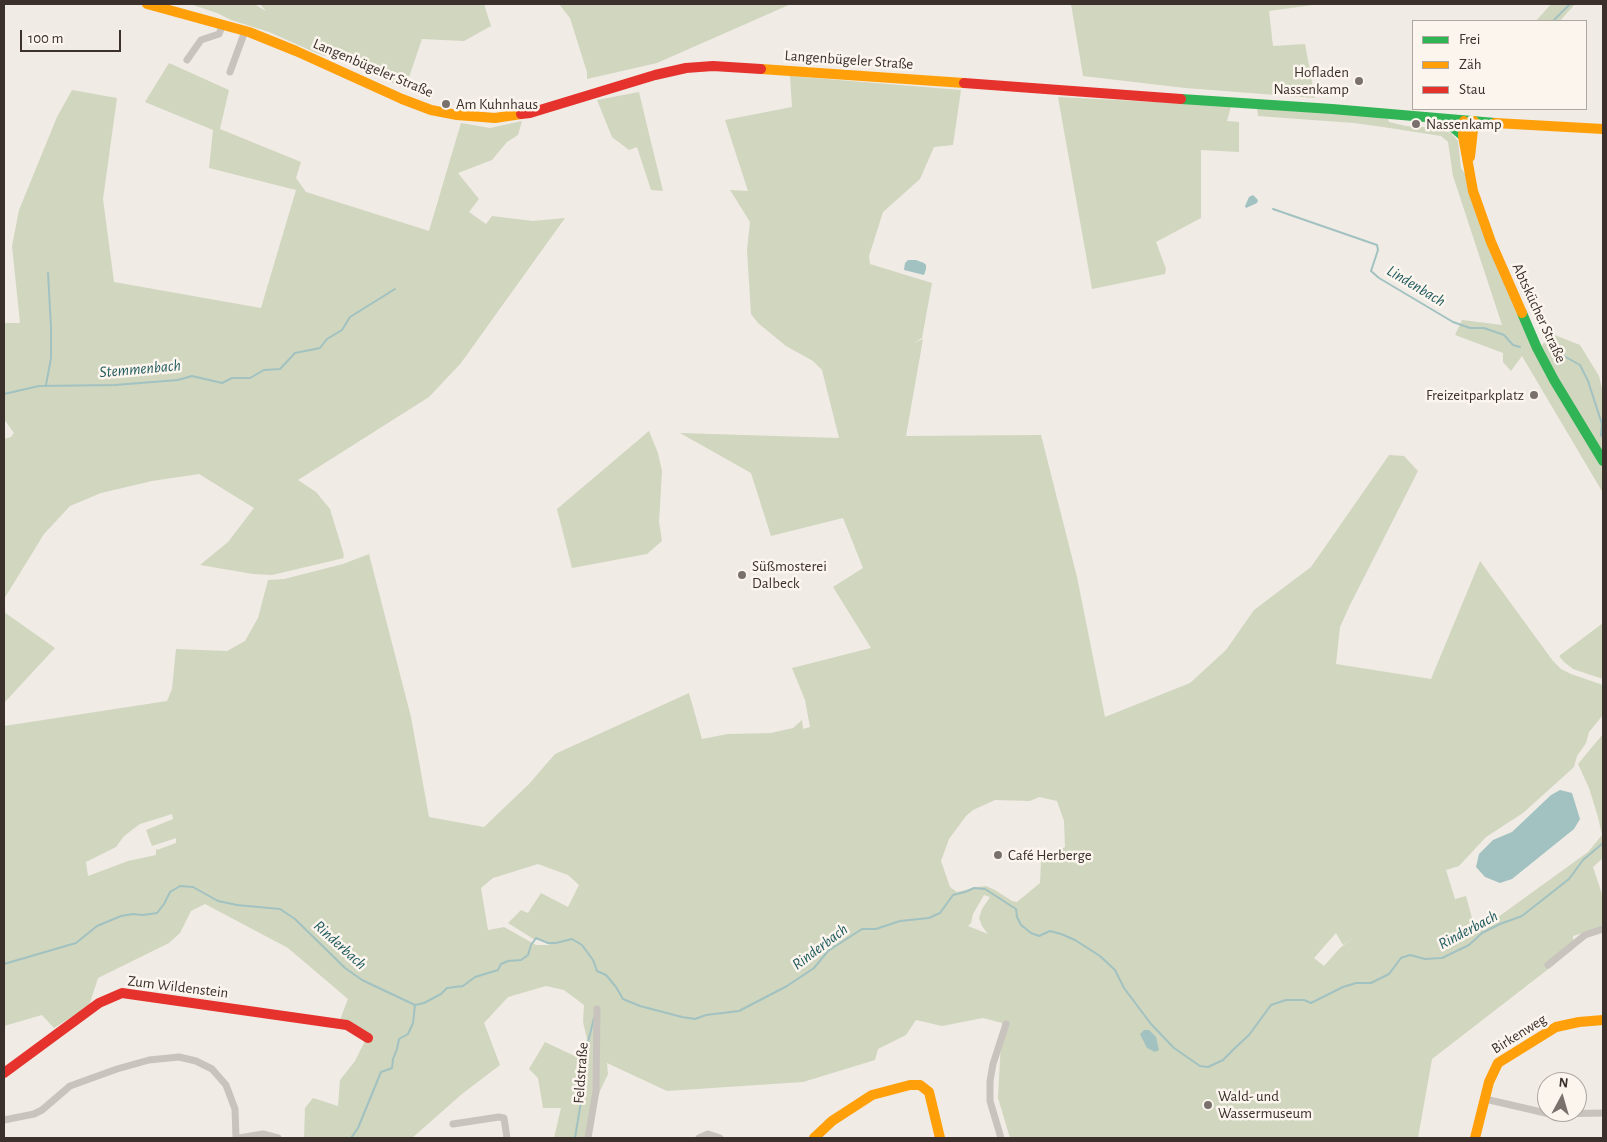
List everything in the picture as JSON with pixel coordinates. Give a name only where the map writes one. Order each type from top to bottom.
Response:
[{"type":"main road","name":"Langenbügeler Straße","points":[[148,4],[245,31],[296,51],[402,99],[431,110],[457,115],[495,118],[530,113],[655,75],[686,68],[713,66],[1603,129]]},
{"type":"main road","points":[[1443,119],[1463,136]]},
{"type":"main road","name":"Abtskücher Straße","points":[[1469,121],[1463,136],[1473,192],[1480,216],[1521,314],[1554,380],[1603,461]]},
{"type":"main road","name":"Abtskücher Straße","points":[[1468,168],[1469,121]]},
{"type":"main road","name":"Zum Wildenstein","points":[[4,1073],[99,1003],[122,993],[347,1025],[368,1038]]},
{"type":"main road","name":"Birkenweg","points":[[1476,1138],[1493,1071],[1498,1063],[1556,1027],[1579,1022],[1603,1020]]},
{"type":"main road","points":[[814,1138],[832,1121],[872,1095],[910,1084],[920,1085],[929,1092],[940,1138]]},
{"type":"street","points":[[187,60],[201,40],[219,34],[223,24]]},
{"type":"street","points":[[230,72],[245,31]]},
{"type":"street","points":[[1548,965],[1585,935],[1603,929]]},
{"type":"street","name":"Feldstraße","points":[[588,1138],[596,1091],[597,1009]]},
{"type":"street","points":[[1001,1138],[990,1101],[990,1080],[993,1064],[1006,1024]]},
{"type":"street","points":[[4,1120],[34,1114],[42,1110],[70,1086],[116,1069],[150,1060],[179,1057],[196,1061],[212,1070],[226,1085],[235,1109],[238,1138],[264,1134],[278,1138]]},
{"type":"street","points":[[1485,1099],[1550,1114],[1603,1113]]},
{"type":"street","points":[[453,1124],[499,1117],[504,1118],[507,1138]]},
{"type":"street","points":[[699,1138],[708,1134],[720,1138]]},
{"type":"green space","points":[[190,4],[254,4],[266,11],[260,4],[484,4],[491,26],[464,41],[422,39],[405,89],[334,55],[325,56],[269,32]]},
{"type":"green space","points":[[559,4],[791,4],[657,63],[587,79],[587,72],[570,18]]},
{"type":"green space","points":[[1071,4],[1321,4],[1269,11],[1273,46],[1305,44],[1315,98],[1185,88],[1083,76]]},
{"type":"green space","points":[[1551,4],[1575,4],[1561,20],[1537,20]]},
{"type":"green space","points":[[169,63],[229,90],[220,129],[301,162],[296,178],[306,192],[429,231],[461,123],[490,128],[522,121],[518,135],[507,142],[492,160],[458,173],[479,199],[469,212],[486,224],[492,216],[533,221],[565,218],[461,363],[429,397],[298,480],[316,492],[330,509],[344,558],[272,575],[253,574],[200,565],[228,542],[254,508],[199,474],[152,481],[101,493],[70,506],[44,534],[4,599],[4,439],[11,437],[14,433],[4,419],[4,323],[20,323],[12,246],[19,210],[57,117],[72,90],[117,98],[103,199],[114,282],[261,308],[296,190],[209,168],[213,130],[145,102]]},
{"type":"green space","points":[[790,76],[961,90],[953,145],[934,147],[920,179],[883,212],[869,256],[870,264],[932,283],[922,338],[914,343],[923,339],[906,436],[1041,435],[1077,577],[1105,717],[1190,683],[1226,650],[1254,610],[1311,567],[1389,455],[1404,456],[1418,471],[1340,627],[1336,664],[1431,679],[1480,561],[1553,661],[1561,669],[1571,674],[1603,685],[1603,715],[1589,732],[1586,743],[1577,756],[1574,767],[1523,813],[1486,837],[1459,866],[1446,870],[1455,899],[1466,896],[1476,933],[1588,852],[1602,835],[1589,788],[1578,764],[1603,734],[1603,858],[1593,867],[1603,897],[1603,927],[1573,936],[1573,948],[1432,1059],[1418,1138],[1010,1138],[998,1098],[1002,1023],[983,1018],[942,1026],[916,1020],[906,1035],[878,1049],[875,1060],[803,1082],[667,1091],[607,1063],[608,1074],[600,1091],[590,1124],[588,1138],[554,1138],[561,1108],[543,1108],[538,1078],[529,1069],[545,1042],[581,1059],[587,1039],[583,1022],[584,1005],[564,990],[546,986],[508,997],[484,1023],[500,1065],[462,1094],[412,1138],[304,1138],[305,1108],[313,1098],[338,1106],[340,1080],[355,1061],[368,1035],[349,1020],[340,1020],[348,999],[288,948],[205,904],[191,911],[180,933],[169,943],[98,978],[89,1006],[54,1028],[42,1015],[4,1026],[4,726],[167,701],[172,689],[176,649],[227,651],[245,641],[258,618],[268,580],[284,579],[343,564],[369,554],[411,717],[429,817],[484,827],[529,784],[555,754],[689,693],[702,739],[728,734],[771,733],[793,728],[802,720],[803,729],[810,727],[805,700],[792,668],[871,648],[833,587],[863,568],[843,518],[771,536],[751,473],[680,433],[839,438],[822,370],[813,361],[786,346],[758,323],[751,314],[747,250],[750,222],[730,190],[748,191],[725,120],[792,107]],"holes":[[[1039,797],[1057,801],[1064,821],[1065,847],[1041,861],[1040,883],[1017,902],[986,886],[957,892],[950,887],[941,861],[949,839],[966,816],[973,810],[995,800],[1030,801]],[[172,814],[173,819],[146,830],[152,846],[176,838],[176,843],[157,850],[156,848],[156,855],[128,861],[88,876],[86,862],[116,847],[124,836],[140,824]],[[538,864],[568,875],[579,885],[568,907],[541,893],[528,913],[521,910],[508,923],[535,940],[541,939],[549,945],[536,945],[504,927],[488,930],[481,888],[493,878]],[[984,895],[990,897],[982,909],[979,918],[988,934],[968,926],[971,923],[973,914]],[[1336,933],[1343,945],[1354,937],[1340,948],[1324,966],[1314,958]]]},
{"type":"green space","points":[[639,92],[663,191],[651,190],[637,147],[629,150],[612,137],[597,100]]},
{"type":"green space","points":[[1058,97],[1231,106],[1227,121],[1239,122],[1239,152],[1201,150],[1201,218],[1156,242],[1166,269],[1165,274],[1092,289]]},
{"type":"green space","points":[[1257,107],[1363,115],[1388,119],[1389,122],[1406,126],[1436,128],[1451,133],[1458,141],[1461,168],[1477,191],[1504,263],[1541,346],[1552,334],[1580,345],[1599,376],[1603,393],[1603,493],[1522,356],[1511,371],[1503,362],[1503,353],[1455,335],[1462,320],[1502,325],[1453,176],[1448,142],[1441,136],[1354,123],[1258,116]]},
{"type":"green space","points":[[649,431],[658,453],[662,471],[659,522],[662,541],[647,554],[572,568],[557,509]]},
{"type":"green space","points":[[4,612],[55,648],[4,703]]},
{"type":"green space","points":[[1603,623],[1603,679],[1573,669],[1559,656]]},
{"type":"water","points":[[1253,195],[1258,200],[1257,203],[1246,208],[1249,197]]},
{"type":"water","points":[[908,260],[924,263],[926,269],[924,275],[904,270],[905,263]]},
{"type":"water","points":[[1560,790],[1572,793],[1580,819],[1574,829],[1512,879],[1500,883],[1485,877],[1476,867],[1479,854],[1493,840],[1512,832],[1551,795]]},
{"type":"water","points":[[1144,1030],[1149,1030],[1156,1037],[1159,1050],[1155,1052],[1147,1048],[1140,1034]]},
{"type":"waterway","points":[[1554,20],[1570,4]]},
{"type":"waterway","name":"Lindenbach","points":[[1273,209],[1377,245],[1378,250],[1371,271],[1379,278],[1453,322],[1470,328],[1484,328],[1504,335],[1513,345],[1520,347]]},
{"type":"waterway","points":[[46,385],[51,358],[48,273]]},
{"type":"waterway","name":"Stemmenbach","points":[[4,394],[39,386],[115,385],[178,380],[192,376],[222,383],[232,378],[250,378],[264,370],[280,369],[295,353],[320,348],[327,339],[342,330],[350,317],[395,289]]},
{"type":"waterway","name":"Lindenbach","points":[[1552,348],[1560,350],[1562,355],[1580,365],[1588,381],[1602,424],[1601,435],[1603,438]]},
{"type":"waterway","name":"Rinderbach","points":[[4,964],[76,943],[97,926],[121,916],[157,913],[170,892],[180,886],[193,887],[218,901],[237,905],[280,909],[295,919],[345,968],[362,980],[415,1005],[424,1003],[441,994],[447,988],[463,986],[475,977],[498,970],[501,964],[508,961],[521,960],[528,955],[531,945],[536,938],[548,943],[572,939],[582,945],[593,960],[597,971],[606,975],[623,999],[640,1006],[695,1019],[706,1015],[739,1011],[787,986],[814,968],[828,951],[862,929],[876,929],[900,921],[929,918],[940,913],[953,895],[974,888],[985,889],[1016,909],[1021,925],[1031,933],[1039,936],[1050,931],[1061,934],[1075,940],[1100,956],[1115,970],[1124,988],[1151,1024],[1174,1048],[1200,1066],[1208,1067],[1223,1060],[1249,1035],[1271,1005],[1286,1000],[1304,1000],[1311,1003],[1343,987],[1356,983],[1371,983],[1389,974],[1401,958],[1410,955],[1425,959],[1442,958],[1469,945],[1482,933],[1522,916],[1569,879],[1583,860],[1603,843]]},
{"type":"waterway","points":[[351,1138],[358,1128],[381,1072],[392,1068],[399,1039],[408,1034],[413,1023],[415,1005]]},
{"type":"waterway","points":[[575,1138],[583,1089],[584,1058],[594,1018]]},
{"type":"traffic: fast","points":[[1181,99],[1332,109],[1495,123]]},
{"type":"traffic: fast","points":[[1443,119],[1463,136]]},
{"type":"traffic: fast","points":[[1522,313],[1537,348],[1554,380],[1603,461]]},
{"type":"traffic: slow","points":[[147,4],[249,32],[431,110],[457,115],[495,118],[521,114]]},
{"type":"traffic: slow","points":[[761,69],[964,83]]},
{"type":"traffic: slow","points":[[1464,121],[1463,136],[1473,191],[1491,242],[1522,313]]},
{"type":"traffic: slow","points":[[1470,157],[1474,121]]},
{"type":"traffic: slow","points":[[1495,123],[1603,129]]},
{"type":"traffic: slow","points":[[1475,1138],[1489,1082],[1498,1063],[1556,1027],[1579,1022],[1603,1020]]},
{"type":"traffic: slow","points":[[814,1138],[832,1121],[872,1095],[910,1085],[920,1085],[929,1092],[940,1138]]},
{"type":"traffic: jam","points":[[521,114],[530,113],[655,75],[686,68],[713,66],[761,69]]},
{"type":"traffic: jam","points":[[964,83],[1181,99]]},
{"type":"traffic: jam","points":[[4,1073],[99,1003],[122,993],[347,1025],[368,1038]]},
{"type":"place","name":"Hofladen Nassenkamp","points":[[1359,81]]},
{"type":"place","name":"Am Kuhnhaus","points":[[446,104]]},
{"type":"place","name":"Nassenkamp","points":[[1416,124]]},
{"type":"place","name":"Freizeitparkplatz","points":[[1534,395]]},
{"type":"place","name":"Süßmosterei Dalbeck","points":[[742,575]]},
{"type":"place","name":"Café Herberge","points":[[998,855]]},
{"type":"place","name":"Wald- und Wassermuseum","points":[[1208,1105]]}]
